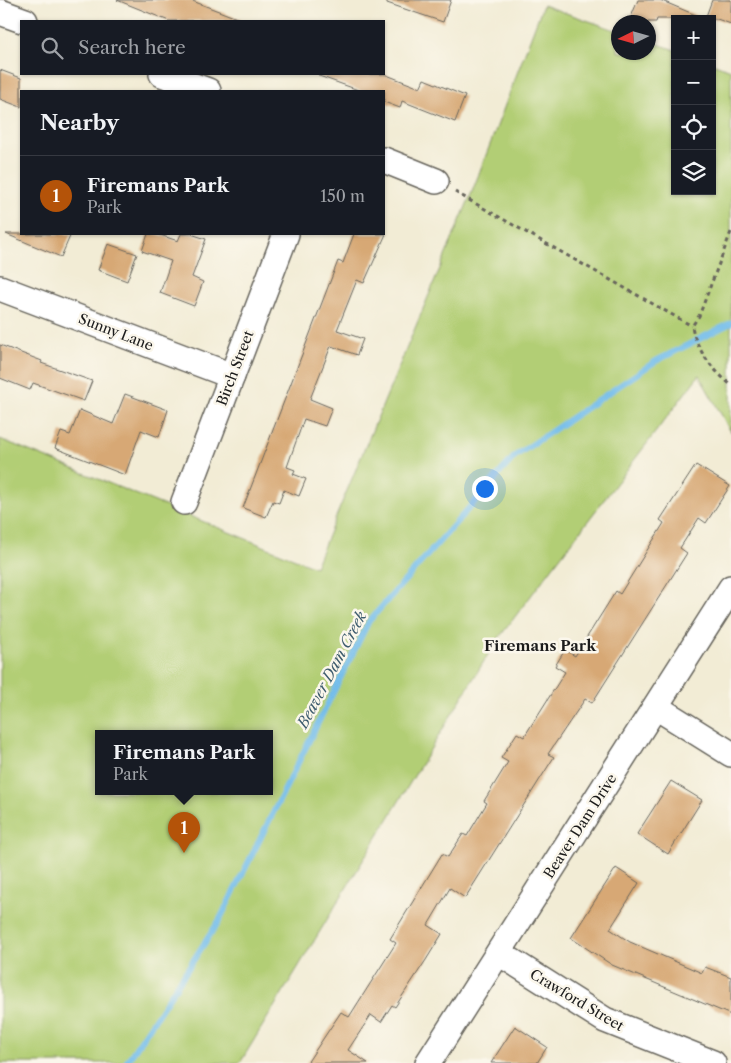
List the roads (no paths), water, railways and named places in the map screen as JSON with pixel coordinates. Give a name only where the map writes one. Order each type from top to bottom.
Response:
[{"type":"street","points":[[0,12],[21,20]]},
{"type":"street","points":[[165,75],[205,90]]},
{"type":"street","points":[[385,160],[436,181]]},
{"type":"street","name":"Birch Street","points":[[184,502],[286,235]]},
{"type":"street","name":"Sunny Lane","points":[[0,288],[232,376]]},
{"type":"street","name":"Beaver Dam Drive","points":[[428,1063],[731,588]]},
{"type":"street","points":[[656,707],[731,754]]},
{"type":"street","name":"Crawford Street","points":[[499,953],[605,1020],[713,1063]]},
{"type":"waterway","name":"Beaver Dam Creek","points":[[126,1063],[219,921],[369,621],[515,456],[656,361],[731,323]]},
{"type":"place","name":"Firemans Park","points":[[184,853]]},
{"type":"district","name":"Firemans Park","points":[[540,646]]}]
